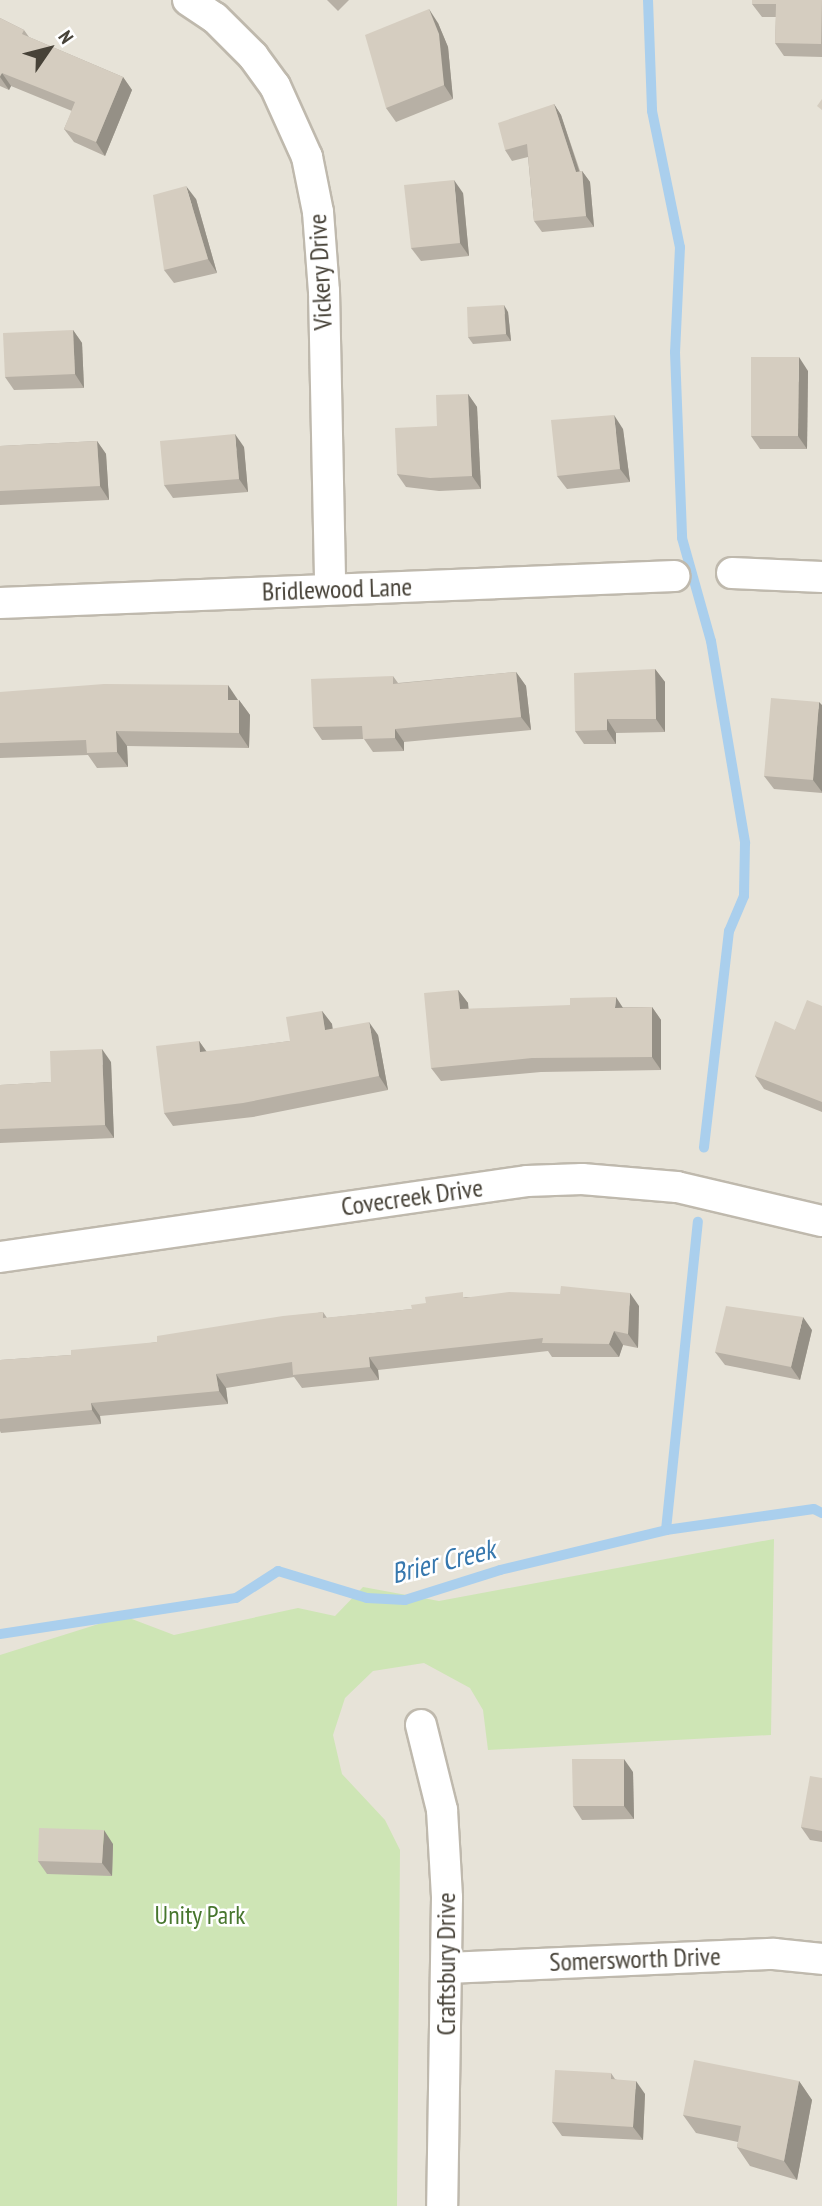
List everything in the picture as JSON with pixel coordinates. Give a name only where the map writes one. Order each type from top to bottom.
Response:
[{"type":"street","name":"Vickery Drive","points":[[188,0],[215,18],[253,56],[275,86],[307,157],[318,212],[324,291],[330,590]]},
{"type":"street","points":[[732,573],[822,577]]},
{"type":"street","name":"Bridlewood Lane","points":[[0,603],[674,576]]},
{"type":"street","name":"Covecreek Drive","points":[[0,1257],[527,1181],[582,1179],[677,1187],[822,1221]]},
{"type":"street","name":"Craftsbury Drive","points":[[421,1725],[442,1810],[447,1968],[442,2206]]},
{"type":"street","name":"Somersworth Drive","points":[[447,1968],[774,1954],[822,1959]]},
{"type":"shaded area","points":[[0,0],[822,0],[822,2206],[0,2206]]},
{"type":"green space","name":"Unity Park","points":[[774,1539],[771,1735],[488,1750],[483,1710],[470,1688],[424,1663],[373,1671],[345,1698],[333,1735],[342,1774],[385,1820],[400,1850],[397,2206],[0,2206],[0,1655],[124,1616],[174,1635],[298,1608],[335,1616],[363,1587],[439,1601]]},
{"type":"building","points":[[752,0],[822,0],[821,44],[775,43],[776,4],[752,4]]},
{"type":"building","points":[[429,9],[439,34],[444,85],[386,108],[365,35]]},
{"type":"building","points":[[0,18],[24,30],[22,34],[123,77],[96,142],[64,129],[75,102],[2,73],[0,76]]},
{"type":"building","points":[[554,104],[576,172],[582,171],[586,216],[534,221],[527,144],[505,150],[498,123]]},
{"type":"building","points":[[454,180],[460,243],[411,248],[404,185]]},
{"type":"building","points":[[186,186],[208,259],[164,270],[153,195]]},
{"type":"building","points":[[504,305],[506,334],[468,337],[467,307]]},
{"type":"building","points":[[73,330],[75,374],[5,377],[3,333]]},
{"type":"building","points":[[751,357],[799,357],[798,436],[751,436]]},
{"type":"building","points":[[468,394],[472,476],[430,478],[397,474],[395,428],[437,426],[436,395]]},
{"type":"building","points":[[614,415],[620,469],[557,476],[551,420]]},
{"type":"building","points":[[235,434],[239,479],[164,485],[160,441]]},
{"type":"building","points":[[97,441],[100,486],[0,491],[0,446]]},
{"type":"building","points":[[655,669],[656,719],[607,719],[607,730],[575,731],[574,673]]},
{"type":"building","points":[[516,672],[521,717],[395,729],[395,738],[363,739],[362,726],[313,727],[311,679],[393,676],[393,684]]},
{"type":"building","points":[[104,684],[228,685],[228,700],[239,700],[239,733],[116,731],[117,752],[87,753],[86,740],[0,743],[0,692]]},
{"type":"building","points":[[771,698],[819,702],[813,780],[764,776]]},
{"type":"building","points":[[458,990],[460,1009],[570,1005],[570,998],[616,997],[615,1008],[652,1007],[652,1057],[532,1058],[431,1068],[424,993]]},
{"type":"building","points":[[807,1000],[822,1006],[822,1102],[755,1076],[775,1021],[795,1030]]},
{"type":"building","points":[[322,1011],[325,1030],[369,1022],[379,1076],[243,1103],[164,1113],[156,1046],[199,1041],[200,1052],[290,1041],[286,1017]]},
{"type":"building","points":[[102,1049],[105,1125],[0,1129],[0,1085],[51,1082],[50,1051]]},
{"type":"building","points":[[561,1286],[630,1293],[628,1334],[614,1331],[609,1344],[542,1343],[543,1338],[369,1357],[370,1367],[293,1375],[292,1362],[216,1374],[219,1391],[91,1403],[92,1410],[0,1419],[0,1360],[71,1355],[71,1350],[157,1342],[157,1336],[283,1316],[323,1312],[323,1318],[412,1309],[411,1305],[426,1303],[425,1297],[463,1292],[463,1298],[509,1292],[560,1294]]},
{"type":"building","points":[[726,1306],[803,1317],[791,1367],[715,1352]]},
{"type":"building","points":[[572,1759],[624,1759],[624,1806],[573,1806]]},
{"type":"building","points":[[810,1776],[822,1778],[822,1831],[801,1827]]},
{"type":"building","points":[[39,1828],[104,1830],[102,1863],[38,1861]]},
{"type":"building","points":[[694,2060],[799,2081],[784,2161],[737,2147],[741,2126],[683,2115]]},
{"type":"building","points":[[555,2070],[611,2073],[611,2079],[636,2081],[633,2127],[552,2122]]},
{"type":"waterway","points":[[648,0],[652,111],[680,247],[675,352],[682,538],[711,641],[745,843],[744,896],[729,931],[704,1148]]},
{"type":"waterway","points":[[666,1530],[698,1222]]},
{"type":"waterway","name":"Brier Creek","points":[[0,1634],[236,1598],[278,1571],[367,1598],[405,1600],[500,1570],[666,1530],[814,1509],[822,1513]]}]
